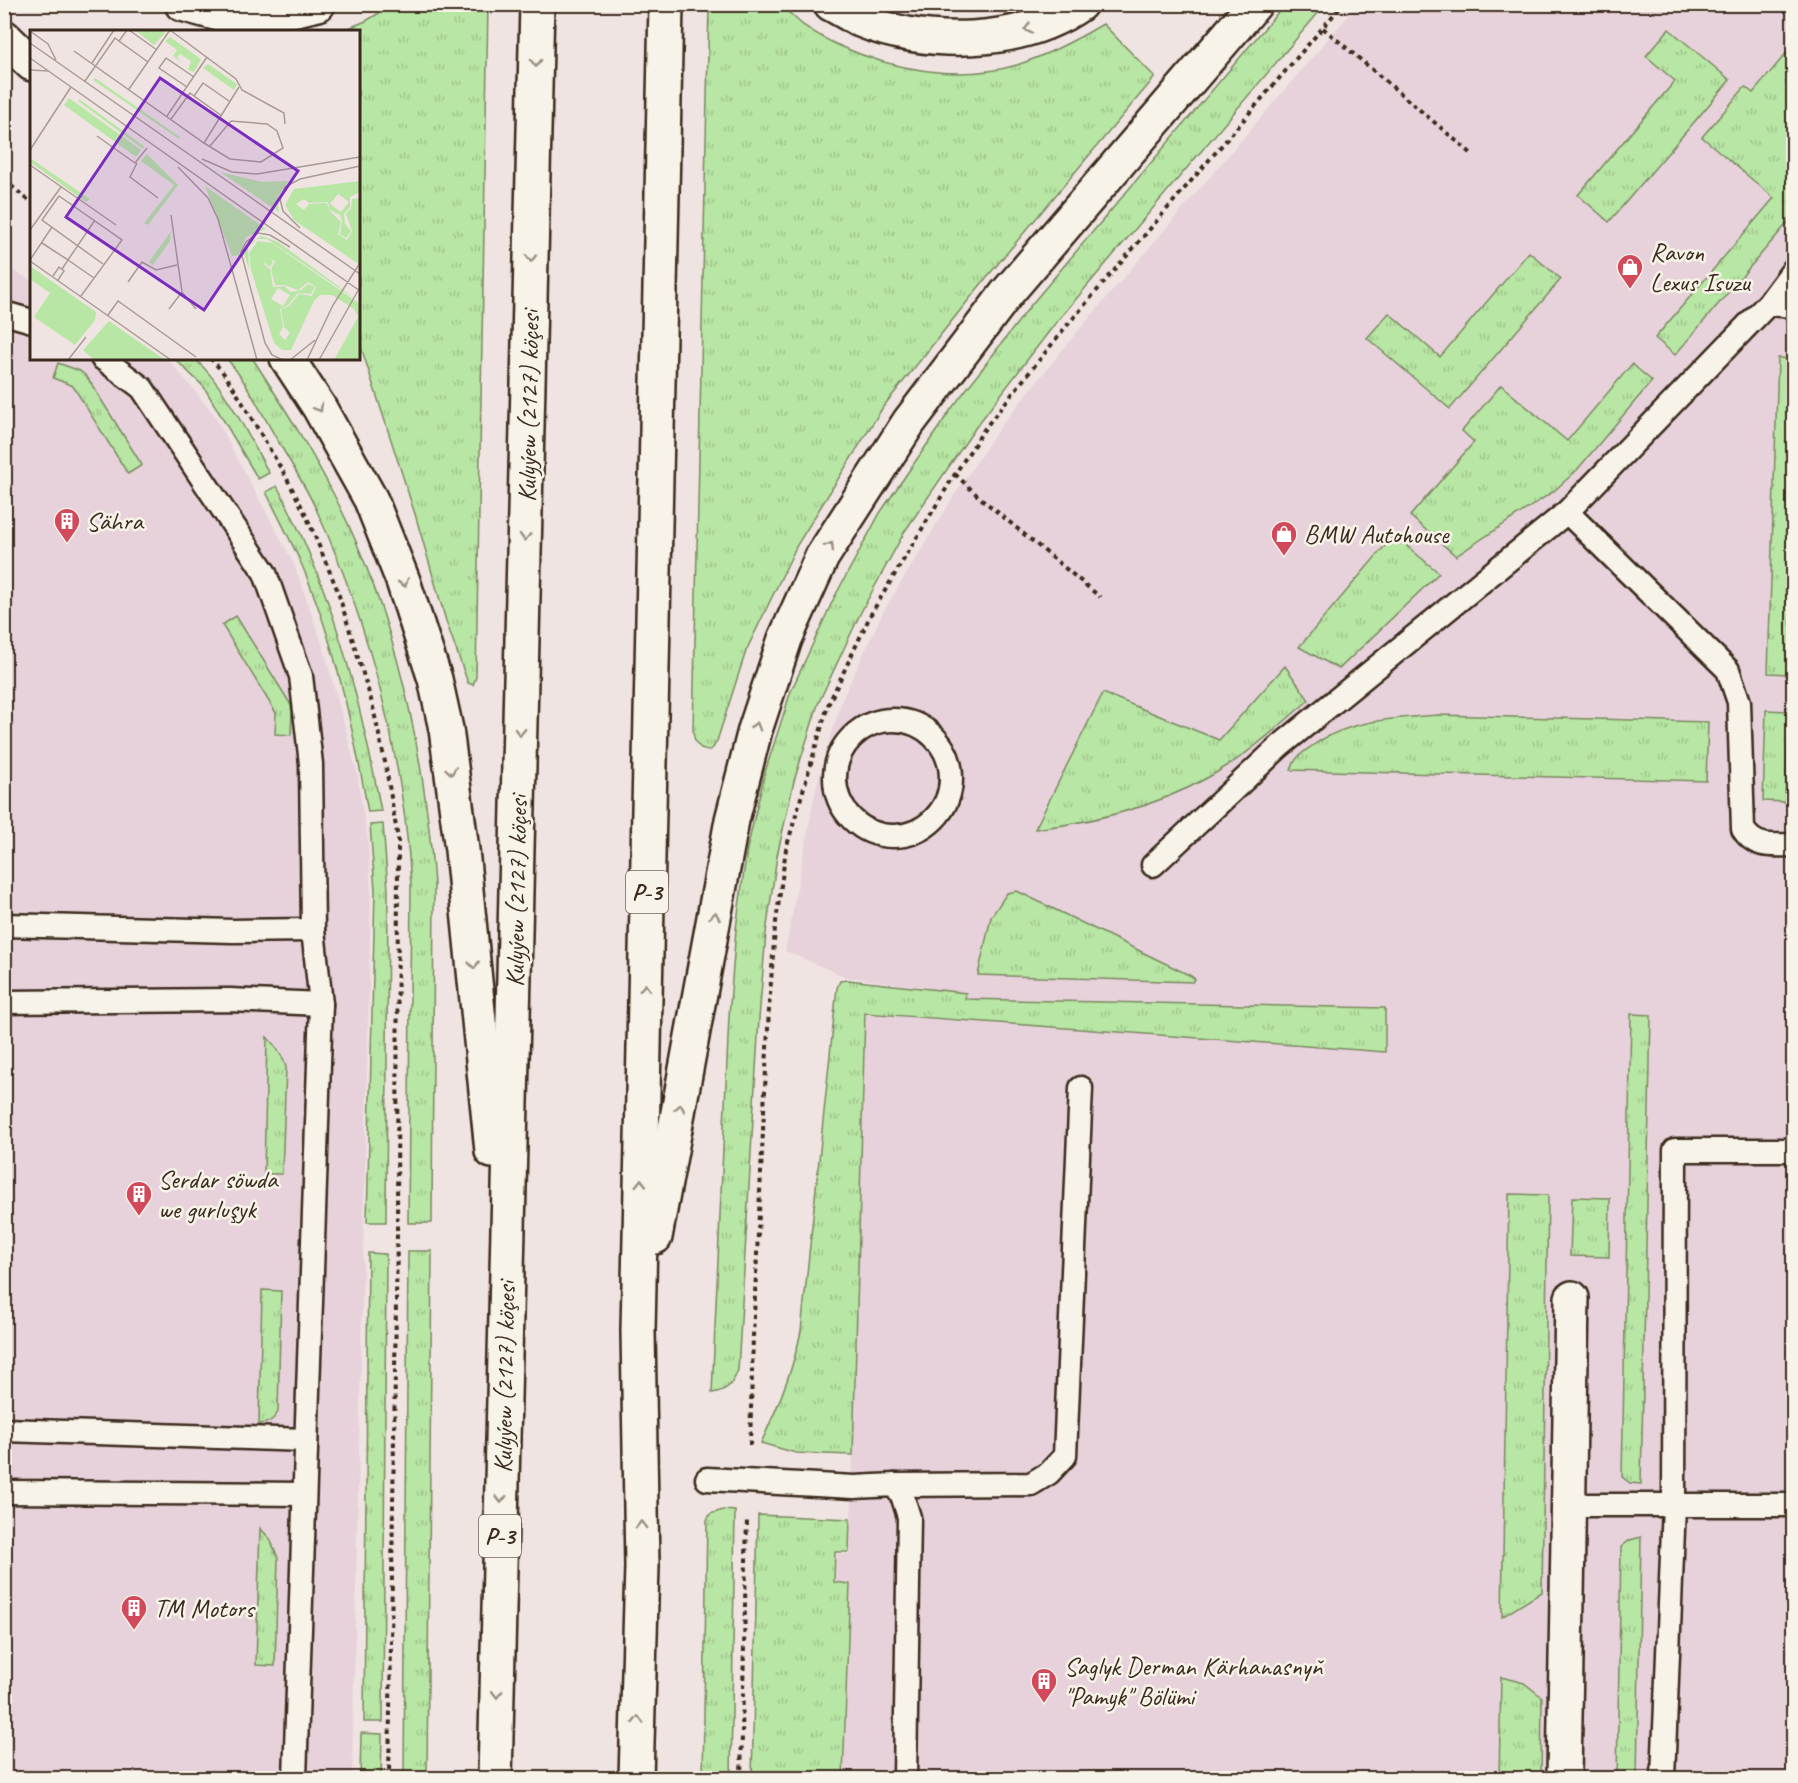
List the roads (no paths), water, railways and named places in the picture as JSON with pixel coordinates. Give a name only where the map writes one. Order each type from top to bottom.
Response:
[{"type":"main road","points":[[182,4],[226,16],[271,15],[318,4]]},
{"type":"main road","name":"Kulyýew (2127) köçesi","points":[[495,1779],[537,4]]},
{"type":"main road","name":"P-3","points":[[636,1779],[642,1566],[638,1331],[666,4]]},
{"type":"main road","points":[[831,4],[860,20],[902,32],[951,38],[982,38],[1032,28],[1065,15],[1080,4]]},
{"type":"main road","points":[[638,1331],[732,820],[755,730],[785,639],[822,557],[909,422],[1006,293],[1255,4]]},
{"type":"main road","points":[[4,37],[30,62]]},
{"type":"main road","points":[[288,360],[319,408],[371,500],[403,581],[435,679],[446,729],[462,850],[506,1293]]},
{"type":"main road","points":[[1564,1779],[1572,1298]]},
{"type":"lane","points":[[1153,865],[1280,746],[1567,512],[1768,304],[1794,269]]},
{"type":"lane","points":[[1768,304],[1794,306]]},
{"type":"lane","points":[[4,313],[30,320]]},
{"type":"lane","points":[[105,360],[142,388],[265,573],[301,676],[311,764],[313,930],[321,1004],[295,1779]]},
{"type":"lane","points":[[1567,512],[1728,670],[1739,702],[1743,829],[1749,839],[1762,844],[1794,845]]},
{"type":"lane","points":[[889,719],[908,721],[924,728],[938,740],[948,756],[952,774],[951,793],[944,809],[925,827],[898,837],[880,835],[863,828],[849,816],[839,800],[835,782],[837,764],[843,747],[855,733],[871,724],[889,719]]},
{"type":"lane","points":[[4,925],[233,931],[313,930]]},
{"type":"lane","points":[[4,1002],[230,1000],[321,1004]]},
{"type":"lane","points":[[707,1479],[854,1487],[1030,1484],[1050,1473],[1065,1456],[1081,1088]]},
{"type":"lane","points":[[1663,1779],[1674,1505],[1675,1150],[1794,1150]]},
{"type":"lane","points":[[4,1430],[306,1440]]},
{"type":"lane","points":[[895,1485],[903,1498],[909,1516],[905,1779]]},
{"type":"lane","points":[[4,1492],[304,1494]]},
{"type":"lane","points":[[1569,1505],[1794,1505]]},
{"type":"place","name":"Ravon Lexus Isuzu","points":[[1630,290]]},
{"type":"place","name":"Sähra","points":[[67,544]]},
{"type":"place","name":"BMW Autohouse","points":[[1284,557]]},
{"type":"place","name":"Serdar söwda we gurluşyk","points":[[139,1217]]},
{"type":"place","name":"TM Motors","points":[[134,1631]]},
{"type":"place","name":"Saglyk Derman Kärhanasnyň \"Pamyk\" Bölümi","points":[[1044,1704]]}]
